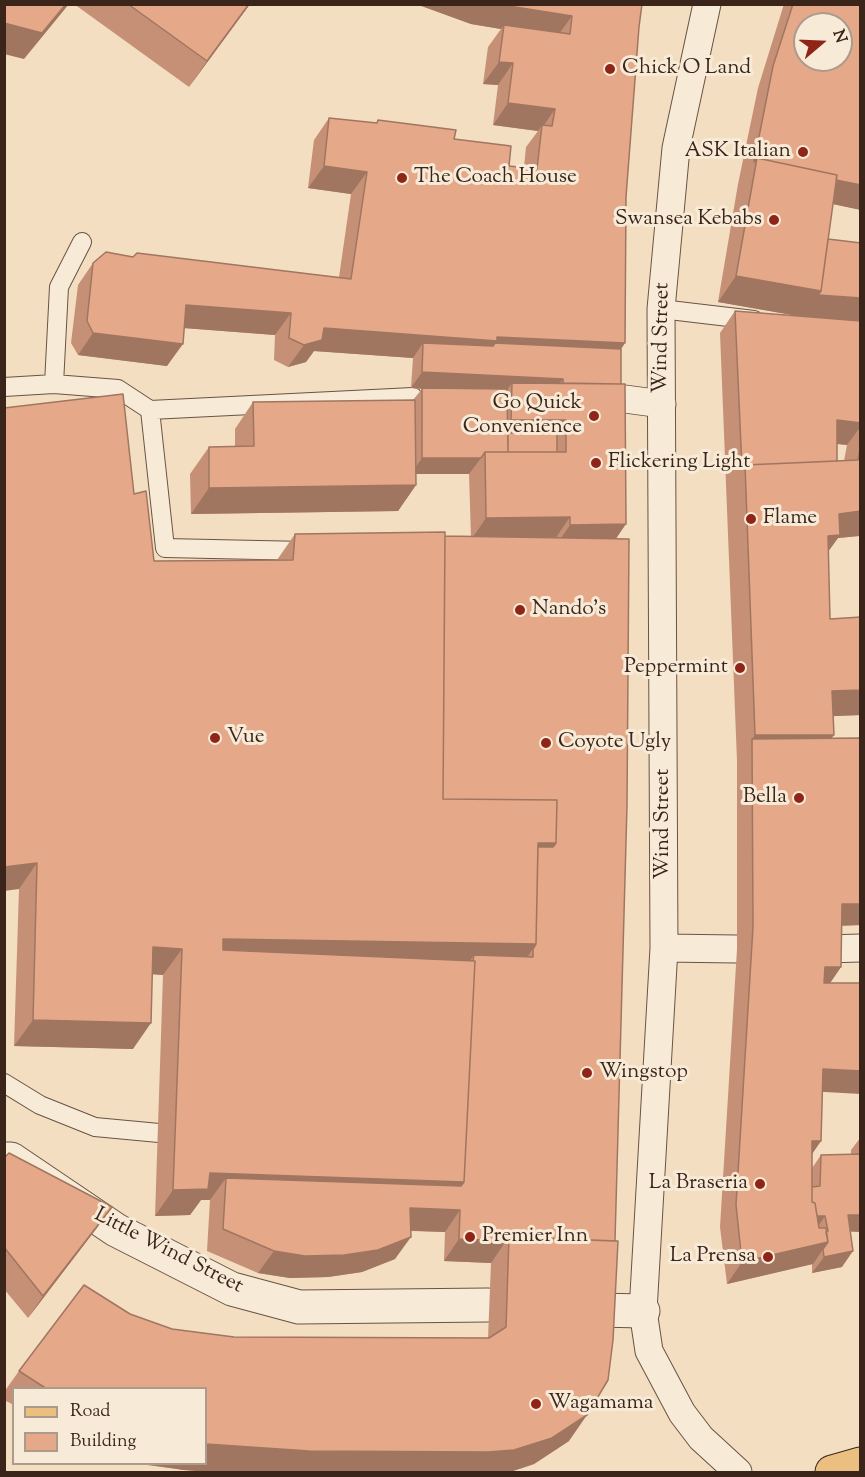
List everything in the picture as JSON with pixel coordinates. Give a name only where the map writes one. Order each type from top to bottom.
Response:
[{"type":"main road","points":[[832,1473],[861,1464]]},
{"type":"street","name":"Wind Street","points":[[707,4],[676,148],[662,309],[664,948],[643,1311],[649,1351],[682,1413],[701,1438],[738,1473]]},
{"type":"street","points":[[610,397],[662,404]]},
{"type":"street","points":[[664,948],[737,949]]},
{"type":"street","points":[[826,949],[861,948]]},
{"type":"street","name":"Little Wind Street","points":[[4,1159],[10,1159],[116,1230],[232,1289],[299,1307],[488,1305]]},
{"type":"street","points":[[597,1310],[643,1311]]},
{"type":"lane","points":[[54,384],[59,287],[82,242]]},
{"type":"lane","points":[[662,309],[766,321]]},
{"type":"lane","points":[[4,387],[54,384],[118,389],[150,410],[425,397]]},
{"type":"lane","points":[[150,410],[165,548],[325,552]]},
{"type":"lane","points":[[4,1083],[40,1105],[95,1126],[159,1133]]},
{"type":"building","points":[[4,4],[66,4],[42,33],[4,23]]},
{"type":"building","points":[[128,4],[249,4],[207,61]]},
{"type":"building","points":[[510,4],[642,4],[626,197],[625,343],[497,337],[497,341],[324,328],[322,340],[304,345],[289,338],[291,313],[186,305],[183,344],[93,333],[87,321],[93,263],[106,252],[133,257],[137,253],[351,279],[367,172],[324,166],[329,118],[377,123],[378,120],[456,130],[454,139],[511,146],[509,166],[537,169],[542,125],[552,126],[555,109],[508,103],[513,63],[499,62],[504,25],[570,34],[572,16],[509,6]]},
{"type":"building","points":[[793,4],[861,4],[861,185],[836,180],[837,175],[757,158],[754,162],[773,66]]},
{"type":"building","points":[[757,158],[837,175],[821,291],[736,276]]},
{"type":"building","points":[[828,239],[861,243],[861,298],[818,295],[821,291]]},
{"type":"building","points":[[735,311],[861,321],[861,423],[837,420],[837,461],[745,465],[742,469]]},
{"type":"building","points":[[423,343],[493,346],[495,343],[621,349],[621,384],[563,383],[563,379],[422,372]]},
{"type":"building","points":[[512,383],[625,384],[626,524],[570,525],[570,517],[486,518],[485,452],[566,452],[566,420],[511,420]]},
{"type":"building","points":[[422,388],[507,389],[508,452],[485,452],[481,458],[422,458]]},
{"type":"building","points":[[123,394],[134,494],[146,491],[154,561],[293,560],[295,534],[445,532],[443,799],[557,800],[556,843],[538,843],[536,944],[223,939],[223,950],[475,961],[464,1182],[210,1173],[208,1189],[173,1190],[182,949],[153,947],[151,1023],[33,1020],[37,863],[4,867],[4,408]]},
{"type":"building","points":[[415,400],[416,485],[209,488],[209,447],[254,446],[253,402]]},
{"type":"building","points":[[508,433],[557,433],[557,452],[508,452]]},
{"type":"building","points":[[861,445],[861,511],[839,514],[840,535],[828,536],[830,619],[861,617],[861,690],[832,691],[834,735],[755,735],[745,465],[858,460]]},
{"type":"building","points":[[445,536],[629,539],[627,805],[615,1241],[509,1237],[506,1241],[459,1239],[460,1210],[410,1208],[411,1237],[378,1250],[344,1255],[305,1256],[274,1251],[223,1229],[226,1178],[461,1186],[464,1182],[474,955],[533,957],[536,944],[538,847],[553,847],[556,843],[557,800],[443,799]]},
{"type":"building","points":[[861,738],[861,904],[842,904],[841,967],[825,967],[824,983],[861,983],[861,1071],[823,1069],[821,1141],[812,1141],[812,1202],[815,1203],[819,1228],[826,1228],[828,1242],[742,1262],[736,1205],[753,927],[752,739]]},
{"type":"building","points":[[9,1153],[112,1207],[43,1296],[4,1247],[4,1158]]},
{"type":"building","points":[[861,1154],[861,1215],[848,1215],[853,1251],[824,1257],[823,1249],[828,1242],[825,1216],[817,1216],[815,1203],[812,1202],[812,1187],[820,1186],[821,1155]]},
{"type":"building","points":[[509,1237],[618,1241],[613,1340],[608,1380],[587,1415],[552,1438],[514,1450],[488,1452],[309,1451],[207,1444],[207,1387],[44,1387],[19,1371],[84,1285],[130,1314],[172,1329],[234,1337],[489,1338],[506,1327]]},
{"type":"place","name":"Chick O Land","points":[[610,69]]},
{"type":"place","name":"ASK Italian","points":[[803,152]]},
{"type":"place","name":"The Coach House","points":[[402,178]]},
{"type":"place","name":"Swansea Kebabs","points":[[774,220]]},
{"type":"place","name":"Go Quick Convenience","points":[[594,416]]},
{"type":"place","name":"Flickering Light","points":[[596,463]]},
{"type":"place","name":"Flame","points":[[751,519]]},
{"type":"place","name":"Nando's","points":[[520,610]]},
{"type":"place","name":"Peppermint","points":[[740,668]]},
{"type":"place","name":"Vue","points":[[215,738]]},
{"type":"place","name":"Coyote Ugly","points":[[546,743]]},
{"type":"place","name":"Bella","points":[[799,798]]},
{"type":"place","name":"Wingstop","points":[[587,1073]]},
{"type":"place","name":"La Braseria","points":[[760,1184]]},
{"type":"place","name":"Premier Inn","points":[[470,1237]]},
{"type":"place","name":"La Prensa","points":[[768,1257]]},
{"type":"place","name":"Wagamama","points":[[536,1404]]}]
